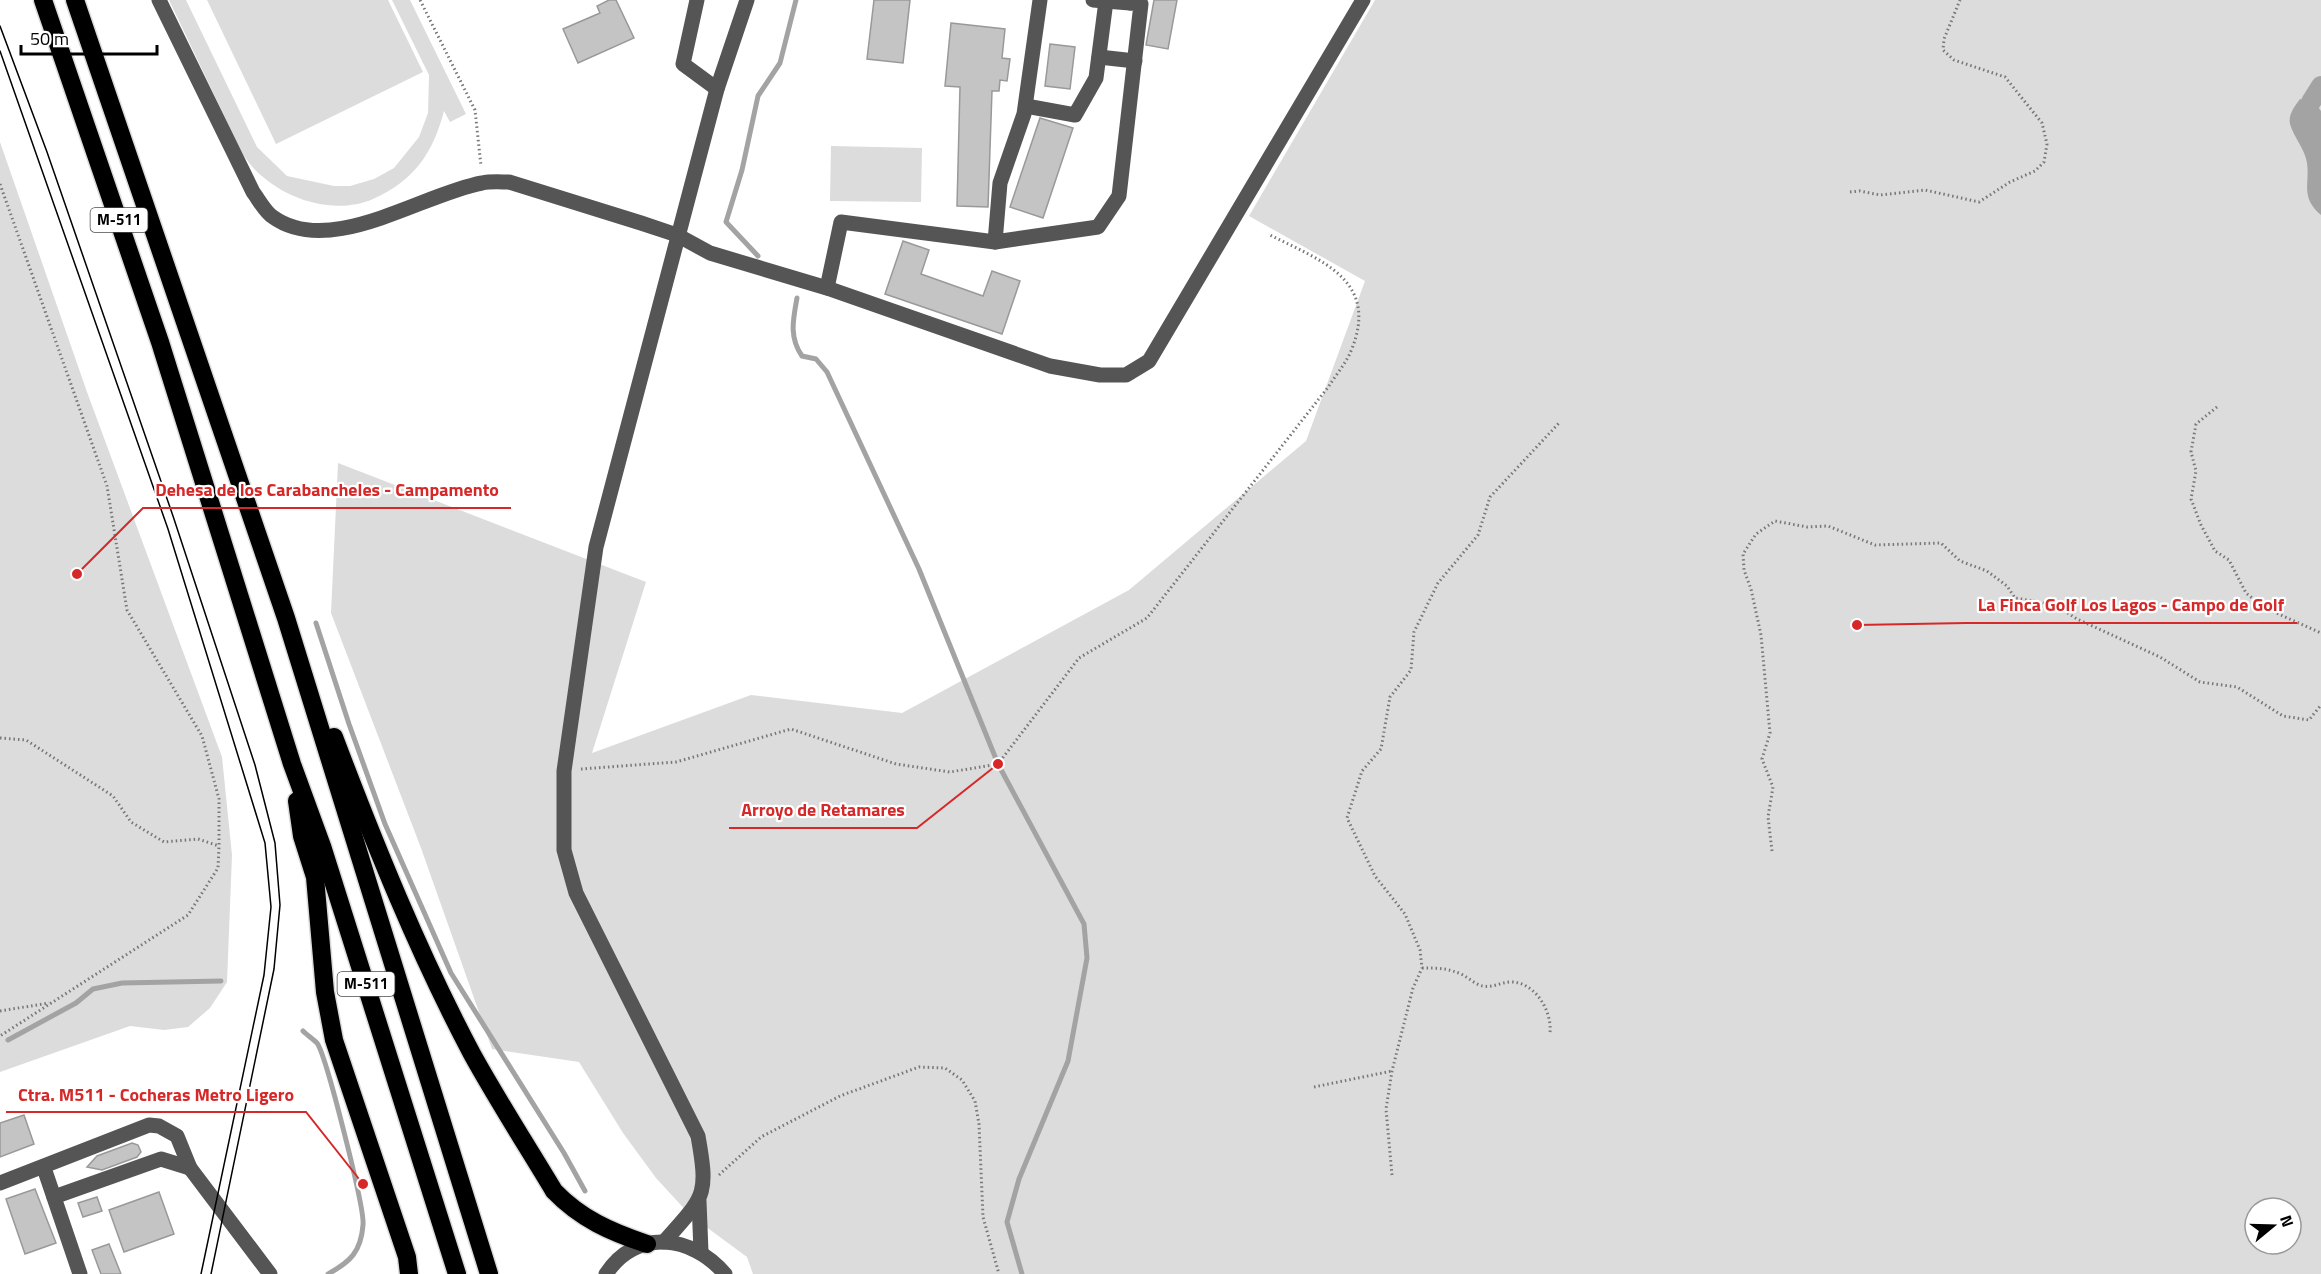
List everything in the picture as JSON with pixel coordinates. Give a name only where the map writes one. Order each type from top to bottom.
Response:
[{"type":"highway","name":"M-511","points":[[43,0],[160,342],[292,764],[322,846],[457,1274]]},
{"type":"highway","name":"M-511","points":[[75,0],[286,618],[489,1274]]},
{"type":"highway","points":[[286,618],[321,700],[376,850],[405,915],[491,1088],[554,1191],[573,1209],[604,1229],[655,1243]]},
{"type":"highway","points":[[292,764],[302,836],[315,877],[325,992],[334,1040],[407,1257],[409,1274]]},
{"type":"street","points":[[159,0],[253,192],[271,217],[296,229],[327,231],[361,223],[482,183],[509,182],[677,235],[710,253],[826,288],[1050,366],[1100,375],[1126,375],[1149,361],[1363,0]]},
{"type":"street","points":[[697,0],[683,64],[717,89]]},
{"type":"street","points":[[701,1252],[701,1196],[705,1171],[698,1136],[576,893],[564,850],[564,771],[596,547],[717,89],[747,0]]},
{"type":"street","points":[[995,242],[1000,183],[1026,106],[1040,0]]},
{"type":"street","points":[[826,288],[841,222],[995,242],[1098,227],[1119,196],[1141,4],[1099,1],[1099,57],[1096,78],[1075,115],[1026,106]]},
{"type":"street","points":[[1099,57],[1135,61]]},
{"type":"street","points":[[0,1183],[44,1168],[48,1163],[148,1125],[159,1126],[177,1136],[190,1168],[270,1274]]},
{"type":"street","points":[[54,1197],[161,1159],[190,1168]]},
{"type":"street","points":[[44,1168],[80,1274]]},
{"type":"street","points":[[606,1274],[618,1259],[655,1243],[701,1196]]},
{"type":"street","points":[[655,1243],[683,1245],[701,1252],[725,1274]]},
{"type":"path","points":[[420,0],[475,110],[482,183]]},
{"type":"path","points":[[1850,192],[1860,191],[1880,195],[1925,190],[1979,202],[2010,182],[2035,171],[2044,162],[2047,144],[2042,123],[2005,77],[1954,60],[1943,50],[1944,39],[1960,0]]},
{"type":"path","points":[[0,184],[107,486],[127,610],[202,736],[219,799],[218,868],[188,915],[0,1036]]},
{"type":"path","points":[[564,771],[676,762],[792,729],[896,764],[950,772],[998,764],[1079,658],[1147,618],[1329,386],[1351,351],[1359,321],[1356,297],[1349,282],[1332,267],[1268,234]]},
{"type":"path","points":[[2217,407],[2196,424],[2191,452],[2196,471],[2191,499],[2201,525],[2215,551],[2229,560],[2246,593],[2263,607],[2321,633]]},
{"type":"path","points":[[1392,1175],[1386,1109],[1392,1071],[1413,988],[1422,968],[1420,950],[1405,914],[1374,876],[1347,818],[1362,771],[1381,748],[1390,697],[1411,670],[1414,632],[1438,583],[1478,534],[1490,497],[1559,423]]},
{"type":"path","points":[[1772,851],[1768,817],[1773,787],[1762,759],[1770,733],[1761,635],[1751,589],[1744,570],[1743,554],[1756,534],[1775,521],[1807,527],[1828,526],[1875,545],[1941,543],[1960,561],[1987,571],[2007,586],[2015,598],[2055,605],[2077,618],[2160,657],[2200,682],[2237,687],[2283,716],[2308,720],[2321,705]]},
{"type":"path","points":[[0,738],[26,740],[113,796],[131,822],[164,842],[198,839],[219,847]]},
{"type":"path","points":[[1422,968],[1447,968],[1482,986],[1510,982],[1523,984],[1536,995],[1547,1010],[1551,1020],[1550,1032]]},
{"type":"path","points":[[0,1011],[51,1003]]},
{"type":"path","points":[[701,1196],[761,1137],[814,1109],[840,1096],[919,1067],[945,1068],[962,1080],[975,1101],[979,1124],[983,1217],[999,1274]]},
{"type":"path","points":[[1314,1087],[1392,1071]]},
{"type":"shaded area","points":[[169,0],[186,0],[257,147],[287,176],[334,186],[350,186],[374,179],[394,168],[419,137],[428,113],[429,75],[392,0],[410,0],[466,114],[450,122],[444,111],[428,153],[411,174],[387,192],[356,204],[338,206],[302,199],[269,182],[244,156]]},
{"type":"shaded area","points":[[207,0],[388,0],[423,72],[276,144]]},
{"type":"shaded area","points":[[1375,0],[2321,0],[2321,1274],[753,1274],[747,1257],[690,1215],[656,1178],[623,1133],[579,1062],[492,1049],[421,848],[331,613],[338,463],[646,582],[592,753],[751,695],[902,713],[1129,590],[1306,441],[1365,281],[1249,216]]},
{"type":"shaded area","points":[[2300,99],[2315,103],[2321,111],[2321,215],[2310,202],[2307,190],[2306,158],[2290,124],[2291,114]]},
{"type":"shaded area","points":[[0,142],[87,392],[222,757],[232,855],[227,982],[210,1008],[188,1027],[164,1030],[130,1026],[0,1072]]},
{"type":"shaded area","points":[[831,146],[922,148],[921,202],[830,201]]},
{"type":"building","points":[[609,0],[616,0],[634,38],[578,63],[563,29],[600,13],[597,6]]},
{"type":"building","points":[[874,0],[910,0],[903,63],[867,59]]},
{"type":"building","points":[[1154,0],[1177,0],[1168,49],[1146,45]]},
{"type":"building","points":[[951,23],[1005,29],[1002,58],[1010,59],[1007,81],[1000,80],[999,91],[992,91],[988,207],[957,206],[960,87],[945,86]]},
{"type":"building","points":[[1050,44],[1075,47],[1070,89],[1045,86]]},
{"type":"building","points":[[1040,118],[1073,128],[1043,218],[1010,207]]},
{"type":"building","points":[[903,241],[929,250],[921,274],[983,296],[992,271],[1020,281],[1002,334],[885,294]]},
{"type":"building","points":[[24,1115],[34,1144],[0,1157],[0,1123]]},
{"type":"building","points":[[132,1143],[138,1145],[141,1152],[137,1157],[102,1170],[87,1167],[97,1156]]},
{"type":"building","points":[[35,1189],[56,1243],[25,1254],[6,1199]]},
{"type":"building","points":[[159,1192],[174,1234],[124,1252],[109,1210]]},
{"type":"building","points":[[97,1197],[102,1211],[83,1217],[78,1203]]},
{"type":"building","points":[[109,1244],[121,1274],[101,1274],[92,1250]]},
{"type":"waterway","points":[[758,256],[726,222],[742,170],[758,96],[780,63],[796,0]]},
{"type":"waterway","points":[[2311,102],[2321,86]]},
{"type":"waterway","points":[[797,298],[793,328],[798,349],[802,356],[816,359],[827,372],[919,569],[998,764],[1084,924],[1087,958],[1068,1061],[1019,1179],[1007,1222],[1022,1274]]},
{"type":"waterway","points":[[316,623],[385,824],[451,973],[564,1153],[585,1191]]},
{"type":"waterway","points":[[8,1040],[76,1003],[93,989],[122,983],[221,981]]},
{"type":"waterway","points":[[303,1031],[317,1043],[322,1054],[344,1133],[362,1213],[362,1234],[357,1249],[348,1260],[328,1274]]},
{"type":"tram line","points":[[0,26],[47,152],[173,516],[255,765],[275,843],[280,905],[274,969],[211,1274]]},
{"type":"tram line","points":[[0,51],[168,529],[265,843],[271,907],[264,975],[201,1274]]},
{"type":"place","name":"Dehesa de los Carabancheles - Campamento","points":[[77,574]]},
{"type":"place","name":"La Finca Golf Los Lagos - Campo de Golf","points":[[1857,625]]},
{"type":"place","name":"Arroyo de Retamares","points":[[998,764]]},
{"type":"place","name":"Ctra. M511 - Cocheras Metro Ligero","points":[[363,1184]]}]
